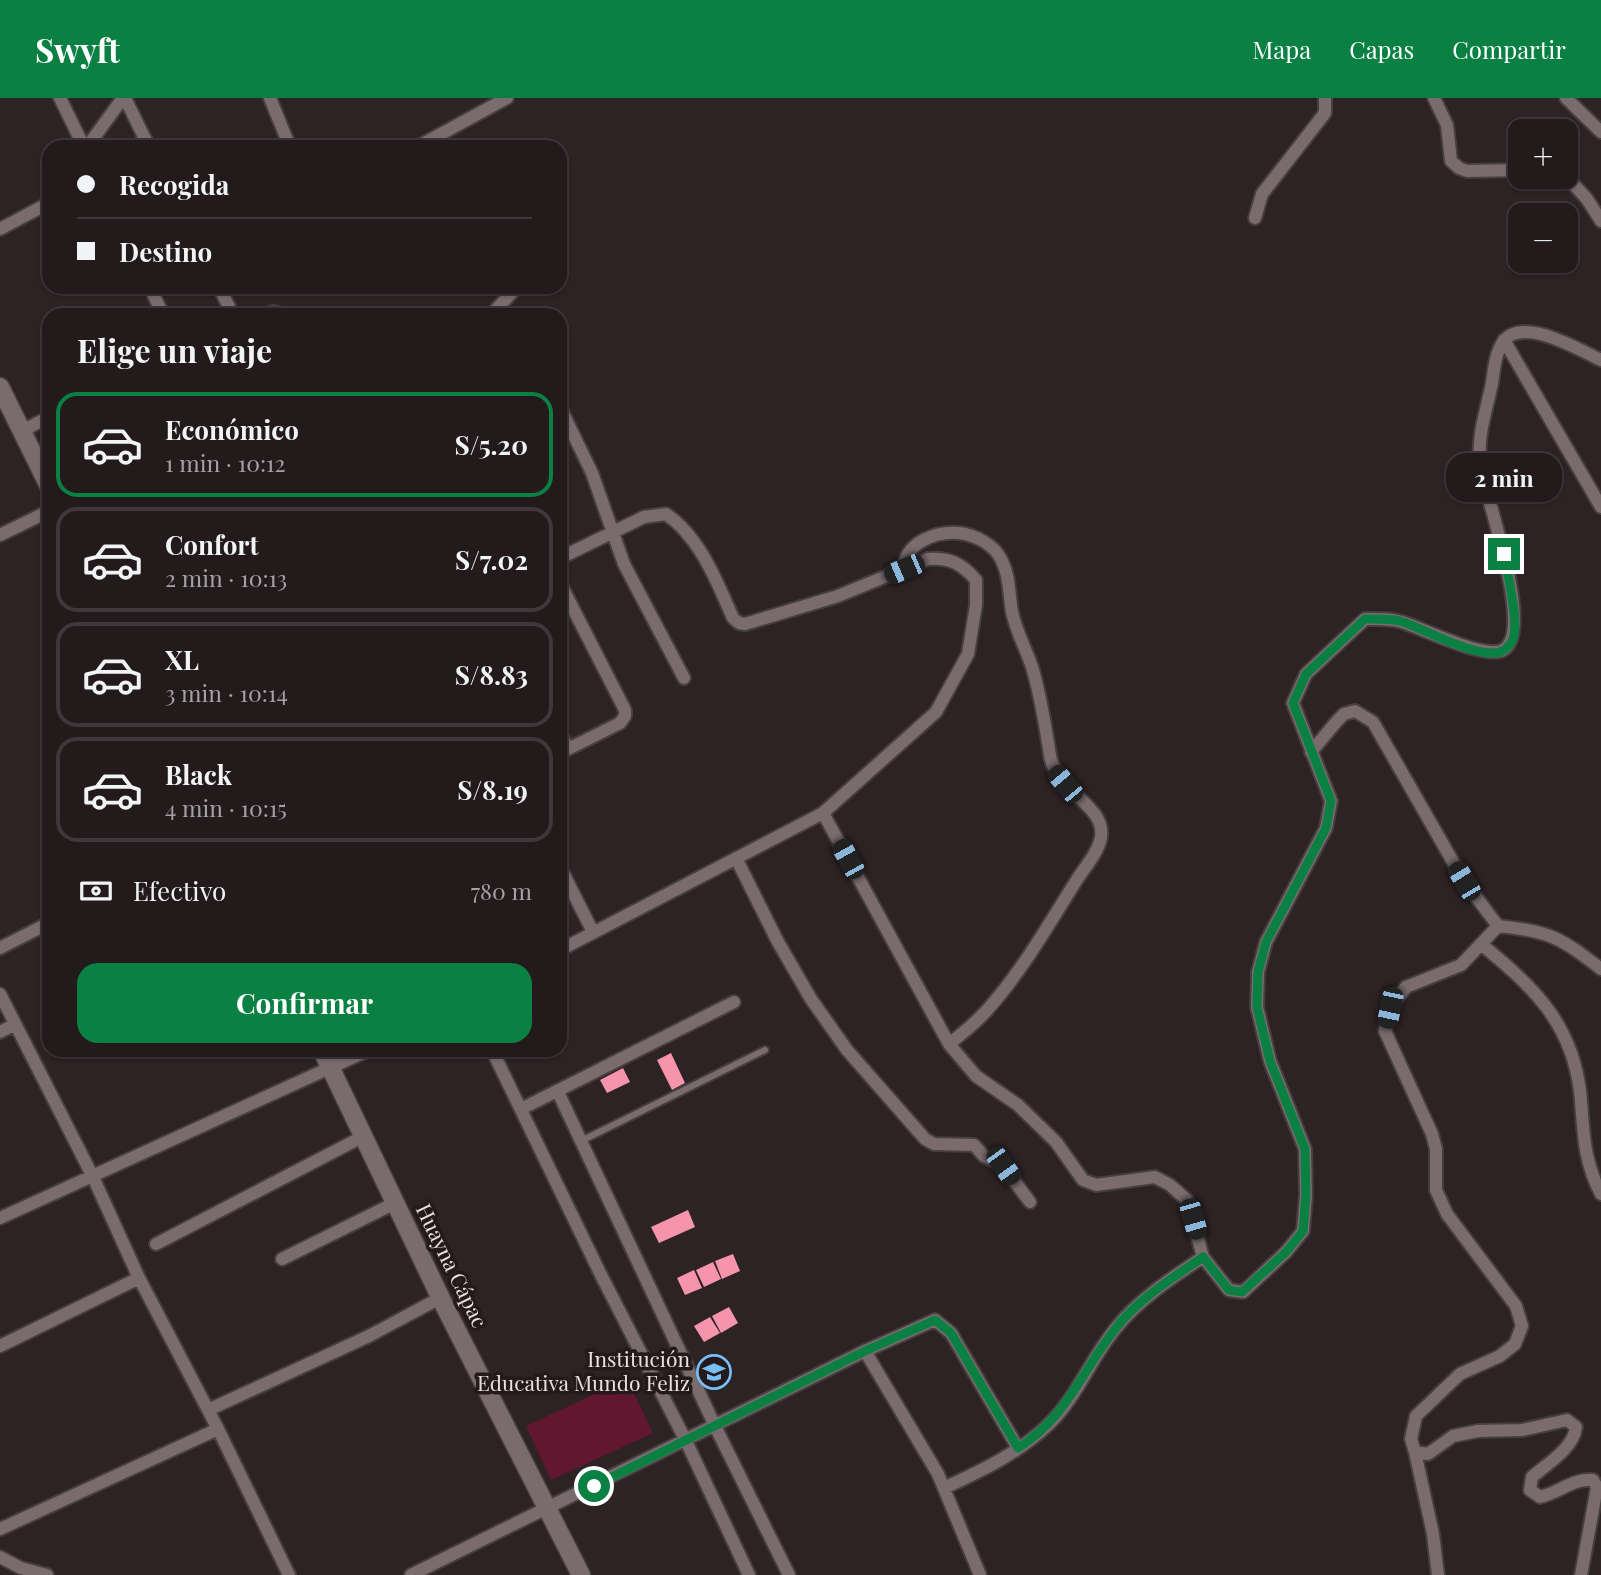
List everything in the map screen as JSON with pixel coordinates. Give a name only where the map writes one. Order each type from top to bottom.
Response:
[{"type":"street","points":[[60,98],[81,140]]},
{"type":"street","points":[[91,140],[124,98],[145,140]]},
{"type":"street","points":[[270,98],[287,140]]},
{"type":"street","points":[[430,140],[507,98]]},
{"type":"street","points":[[1255,218],[1262,194],[1325,113],[1325,98]]},
{"type":"street","points":[[1434,98],[1447,125],[1451,161],[1466,171],[1508,170]]},
{"type":"street","points":[[1566,98],[1601,132]]},
{"type":"street","points":[[1578,189],[1601,221]]},
{"type":"street","points":[[0,229],[42,207]]},
{"type":"street","points":[[498,308],[511,294]]},
{"type":"street","points":[[823,813],[948,1044],[976,1076],[1018,1105],[1056,1142],[1083,1180],[1096,1185],[1155,1177],[1170,1185],[1187,1200],[1203,1257],[1229,1290],[1242,1292],[1286,1252],[1303,1231],[1306,1195],[1305,1149],[1270,1061],[1257,1007],[1258,972],[1266,942],[1326,828],[1331,801],[1293,703],[1306,674],[1365,619],[1401,622],[1477,650],[1497,653],[1512,642],[1515,628],[1506,565],[1480,455],[1497,357],[1504,340],[1523,332],[1537,332],[1601,360]]},
{"type":"street","points":[[1504,340],[1601,507]]},
{"type":"street","points":[[0,387],[42,472]]},
{"type":"street","points":[[22,431],[42,421]]},
{"type":"street","points":[[567,421],[592,473],[624,564],[684,678]]},
{"type":"street","points":[[0,535],[42,514]]},
{"type":"street","points":[[567,555],[644,517],[667,514],[679,522],[688,533],[714,575],[733,618],[745,624],[838,596],[928,559],[942,558],[957,562],[976,580],[976,605],[968,654],[936,712],[823,813],[567,946]]},
{"type":"street","points":[[904,569],[907,555],[914,546],[941,534],[963,533],[974,536],[997,553],[1003,561],[1010,588],[1012,612],[1040,694],[1054,771],[1097,817],[1101,832],[1100,844],[999,997],[948,1044]]},
{"type":"street","points":[[567,597],[625,710],[625,716],[620,723],[567,750]]},
{"type":"street","points":[[1311,752],[1344,715],[1355,711],[1373,722],[1464,881],[1499,926],[1547,934],[1567,944],[1601,970]]},
{"type":"street","points":[[736,858],[778,942],[811,999],[848,1050],[901,1113],[925,1139],[934,1144],[974,1145],[984,1156],[1003,1166],[1030,1202]]},
{"type":"street","points":[[567,881],[593,932]]},
{"type":"street","points":[[1438,1575],[1433,1534],[1411,1439],[1416,1416],[1460,1374],[1500,1356],[1515,1344],[1522,1326],[1516,1306],[1447,1214],[1436,1190],[1436,1149],[1432,1134],[1385,1031],[1390,1008],[1406,987],[1461,965],[1499,926]]},
{"type":"street","points":[[0,948],[42,927]]},
{"type":"street","points":[[1481,944],[1541,997],[1561,1027],[1577,1075],[1583,1145],[1592,1177],[1601,1194]]},
{"type":"street","points":[[0,994],[289,1575]]},
{"type":"street","points":[[521,1109],[734,1002]]},
{"type":"street","points":[[0,1032],[14,1025]]},
{"type":"street","name":"Huayna Cápac","points":[[326,1057],[440,1298],[581,1575]]},
{"type":"street","points":[[0,1218],[355,1057]]},
{"type":"street","points":[[495,1057],[601,1275],[686,1441],[749,1575]]},
{"type":"street","points":[[558,1092],[715,1426],[789,1575]]},
{"type":"street","points":[[156,1244],[364,1136]]},
{"type":"street","points":[[282,1259],[395,1203]]},
{"type":"street","points":[[944,1488],[985,1469],[1038,1433],[1059,1414],[1117,1326],[1149,1297],[1203,1257]]},
{"type":"street","points":[[0,1346],[139,1278]]},
{"type":"street","points":[[208,1410],[369,1336],[440,1298]]},
{"type":"street","points":[[411,1575],[865,1351],[935,1320],[951,1333],[1018,1448]]},
{"type":"street","points":[[865,1351],[938,1474],[981,1575]]},
{"type":"street","points":[[1415,1452],[1428,1454],[1453,1436],[1478,1431],[1522,1430],[1567,1420],[1576,1427],[1575,1436],[1532,1477],[1530,1490],[1540,1497],[1551,1495],[1581,1479],[1593,1480],[1597,1487],[1581,1575]]},
{"type":"street","points":[[0,1529],[218,1429]]},
{"type":"street","points":[[0,1558],[21,1568],[47,1575]]},
{"type":"lane","points":[[580,1141],[765,1050]]},
{"type":"shaded area","points":[[627,1379],[653,1433],[551,1480],[526,1426]]},
{"type":"building","points":[[671,1053],[685,1083],[672,1090],[657,1060]]},
{"type":"building","points":[[623,1068],[630,1082],[607,1093],[600,1080]]},
{"type":"building","points":[[688,1210],[695,1227],[659,1243],[651,1227]]},
{"type":"building","points":[[733,1254],[740,1271],[722,1279],[715,1261]]},
{"type":"building","points":[[713,1262],[721,1279],[704,1287],[696,1270]]},
{"type":"building","points":[[694,1270],[702,1288],[685,1295],[677,1278]]},
{"type":"building","points":[[729,1307],[738,1323],[721,1333],[712,1316]]},
{"type":"building","points":[[710,1317],[720,1333],[704,1342],[694,1326]]},
{"type":"place","name":"Institución Educativa Mundo Feliz","points":[[714,1372]]},
{"type":"route","points":[[594,1486],[865,1351],[935,1320],[951,1333],[1018,1448],[1059,1414],[1117,1326],[1175,1276],[1203,1257],[1229,1290],[1242,1292],[1286,1252],[1303,1231],[1306,1195],[1305,1149],[1270,1061],[1257,1007],[1258,972],[1266,942],[1326,828],[1331,801],[1293,703],[1306,674],[1365,619],[1401,622],[1477,650],[1497,653],[1502,651],[1512,642],[1515,628],[1504,554]]}]
